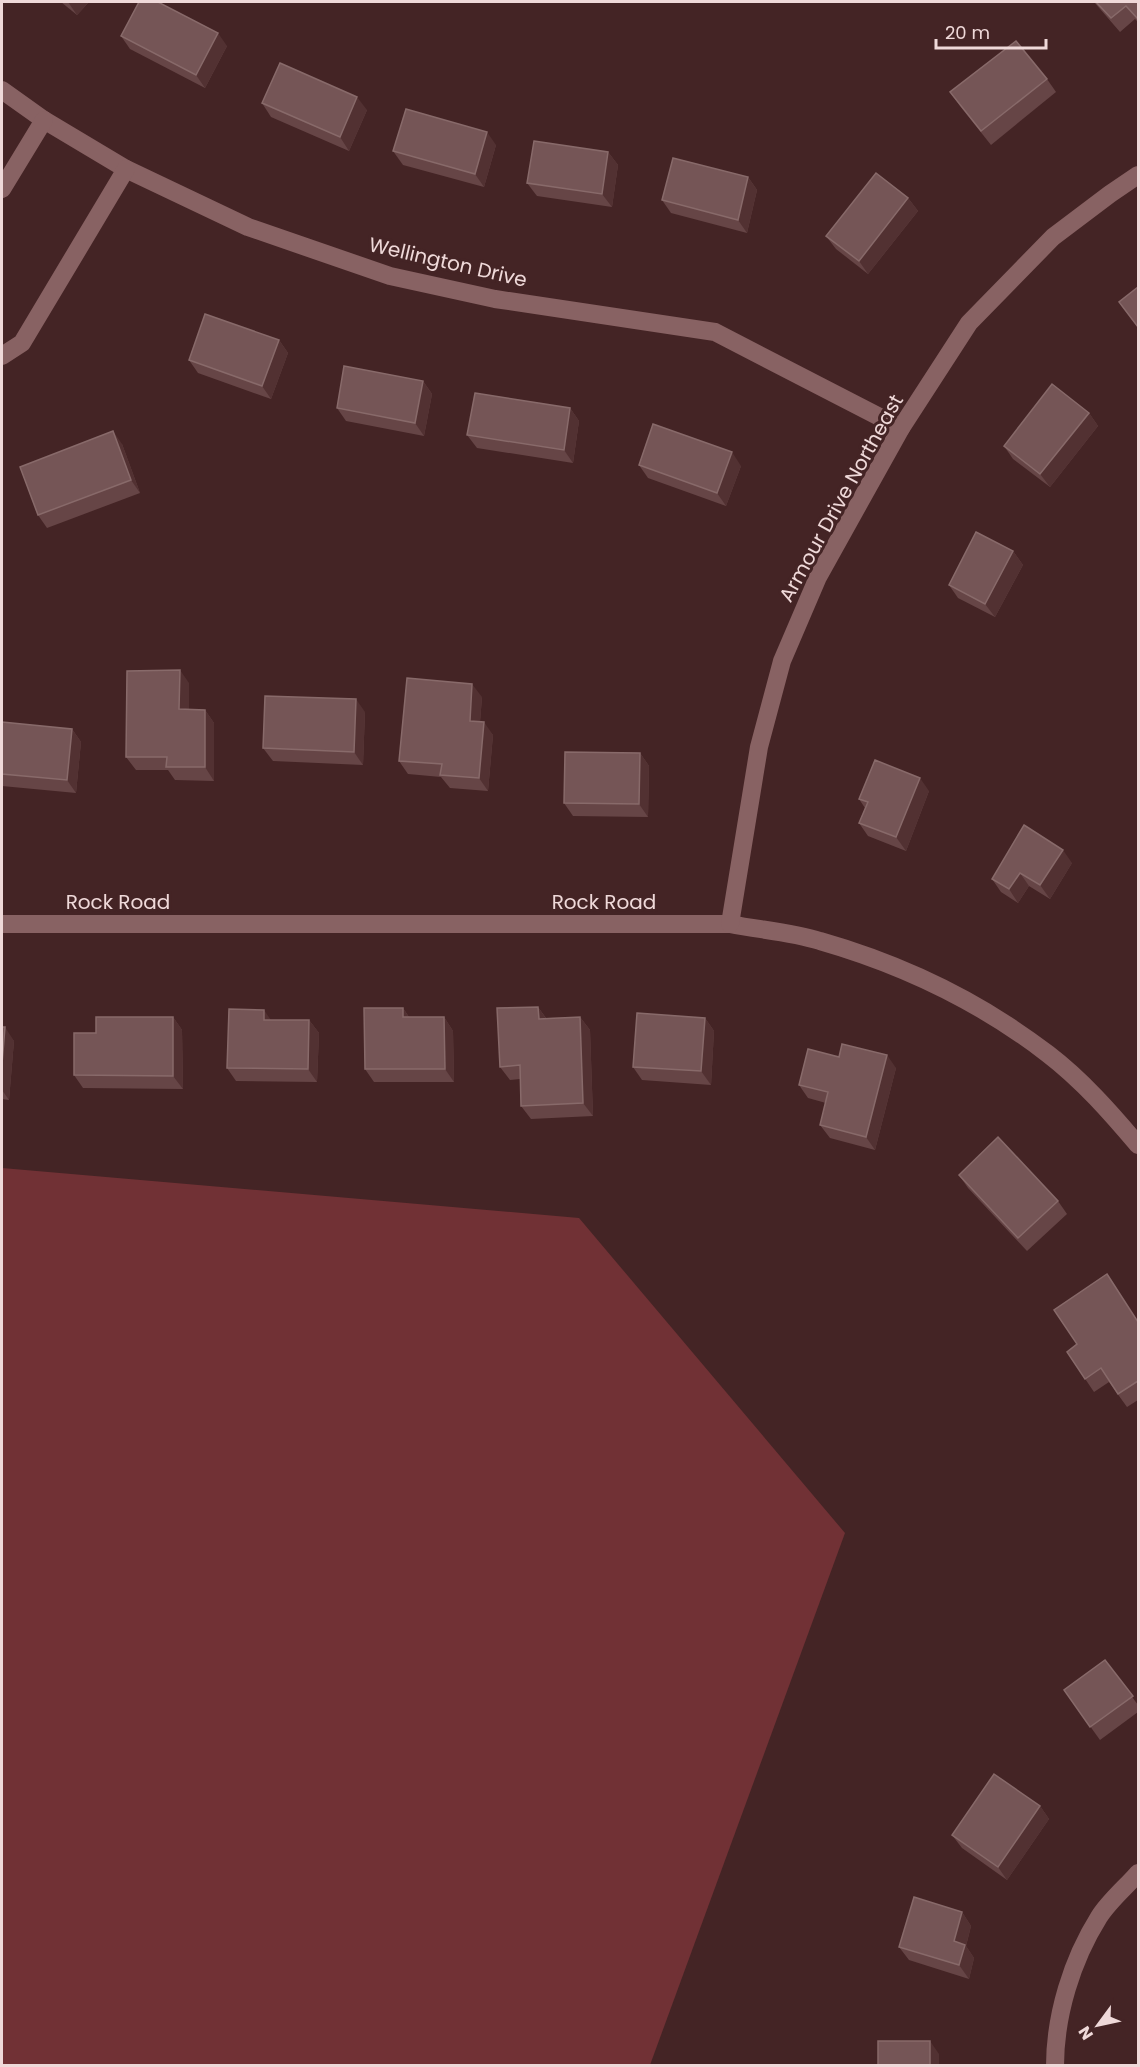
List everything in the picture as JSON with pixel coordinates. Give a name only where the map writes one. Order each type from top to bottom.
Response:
[{"type":"street","name":"Wellington Drive","points":[[2,90],[44,120],[126,169],[248,227],[390,276],[495,299],[715,332],[901,428]]},
{"type":"street","points":[[2,189],[44,120]]},
{"type":"street","points":[[2,356],[22,343],[126,169]]},
{"type":"street","name":"Armour Drive Northeast","points":[[730,924],[759,747],[782,661],[818,577],[901,428],[969,323],[1053,237],[1138,175]]},
{"type":"street","name":"Rock Road","points":[[2,924],[730,924],[818,940],[897,966],[972,1002],[1049,1055],[1103,1104],[1138,1145]]},
{"type":"street","points":[[1055,2066],[1060,2015],[1077,1959],[1100,1916],[1138,1873]]},
{"type":"shaded area","points":[[2,1168],[579,1218],[845,1533],[650,2065],[2,2065]]},
{"type":"building","points":[[139,2],[158,2],[218,33],[196,75],[121,36]]},
{"type":"building","points":[[1096,2],[1138,2],[1138,19],[1126,6],[1111,18]]},
{"type":"building","points":[[1016,41],[1047,79],[981,131],[950,92]]},
{"type":"building","points":[[280,63],[357,97],[340,137],[262,103]]},
{"type":"building","points":[[406,109],[487,132],[475,174],[393,151]]},
{"type":"building","points":[[534,141],[608,152],[602,194],[527,183]]},
{"type":"building","points":[[673,158],[748,177],[738,220],[662,200]]},
{"type":"building","points":[[876,173],[908,198],[859,261],[826,236]]},
{"type":"building","points":[[1138,287],[1138,327],[1119,302]]},
{"type":"building","points":[[205,314],[279,340],[262,386],[189,360]]},
{"type":"building","points":[[344,366],[423,381],[415,423],[337,408]]},
{"type":"building","points":[[1052,384],[1089,413],[1040,474],[1004,446]]},
{"type":"building","points":[[475,393],[570,408],[564,450],[467,435]]},
{"type":"building","points":[[653,424],[732,452],[717,493],[639,465]]},
{"type":"building","points":[[113,431],[131,480],[38,515],[20,467]]},
{"type":"building","points":[[976,532],[1013,551],[985,604],[949,585]]},
{"type":"building","points":[[180,670],[179,709],[205,710],[205,767],[166,767],[167,757],[126,757],[127,671]]},
{"type":"building","points":[[407,678],[472,684],[470,721],[484,722],[479,778],[440,775],[442,764],[399,761]]},
{"type":"building","points":[[265,696],[356,699],[354,752],[263,748]]},
{"type":"building","points":[[2,722],[72,729],[67,780],[2,774]]},
{"type":"building","points":[[565,752],[640,753],[639,804],[564,803]]},
{"type":"building","points":[[875,760],[920,778],[896,837],[859,823],[868,802],[859,799]]},
{"type":"building","points":[[1024,825],[1063,850],[1040,885],[1020,873],[1009,889],[992,879]]},
{"type":"building","points":[[538,1007],[539,1019],[580,1017],[583,1103],[521,1106],[520,1065],[500,1067],[497,1008]]},
{"type":"building","points":[[364,1008],[403,1008],[403,1017],[444,1017],[445,1069],[365,1069]]},
{"type":"building","points":[[229,1009],[264,1010],[264,1020],[309,1020],[308,1069],[227,1068]]},
{"type":"building","points":[[637,1013],[705,1018],[701,1071],[633,1067]]},
{"type":"building","points":[[96,1017],[173,1017],[173,1076],[74,1075],[74,1033],[96,1033]]},
{"type":"building","points":[[2,1027],[5,1027],[2,1064]]},
{"type":"building","points":[[842,1044],[887,1055],[866,1137],[820,1125],[828,1092],[799,1085],[808,1049],[839,1057]]},
{"type":"building","points":[[998,1137],[1058,1201],[1018,1238],[959,1175]]},
{"type":"building","points":[[1107,1274],[1138,1322],[1138,1381],[1118,1394],[1101,1368],[1085,1379],[1067,1352],[1077,1344],[1054,1310]]},
{"type":"building","points":[[1105,1660],[1133,1696],[1090,1727],[1064,1690]]},
{"type":"building","points":[[994,1774],[1040,1806],[998,1867],[952,1835]]},
{"type":"building","points":[[914,1897],[962,1912],[954,1941],[965,1945],[959,1965],[899,1947]]},
{"type":"building","points":[[878,2041],[930,2041],[930,2066],[878,2066]]}]
